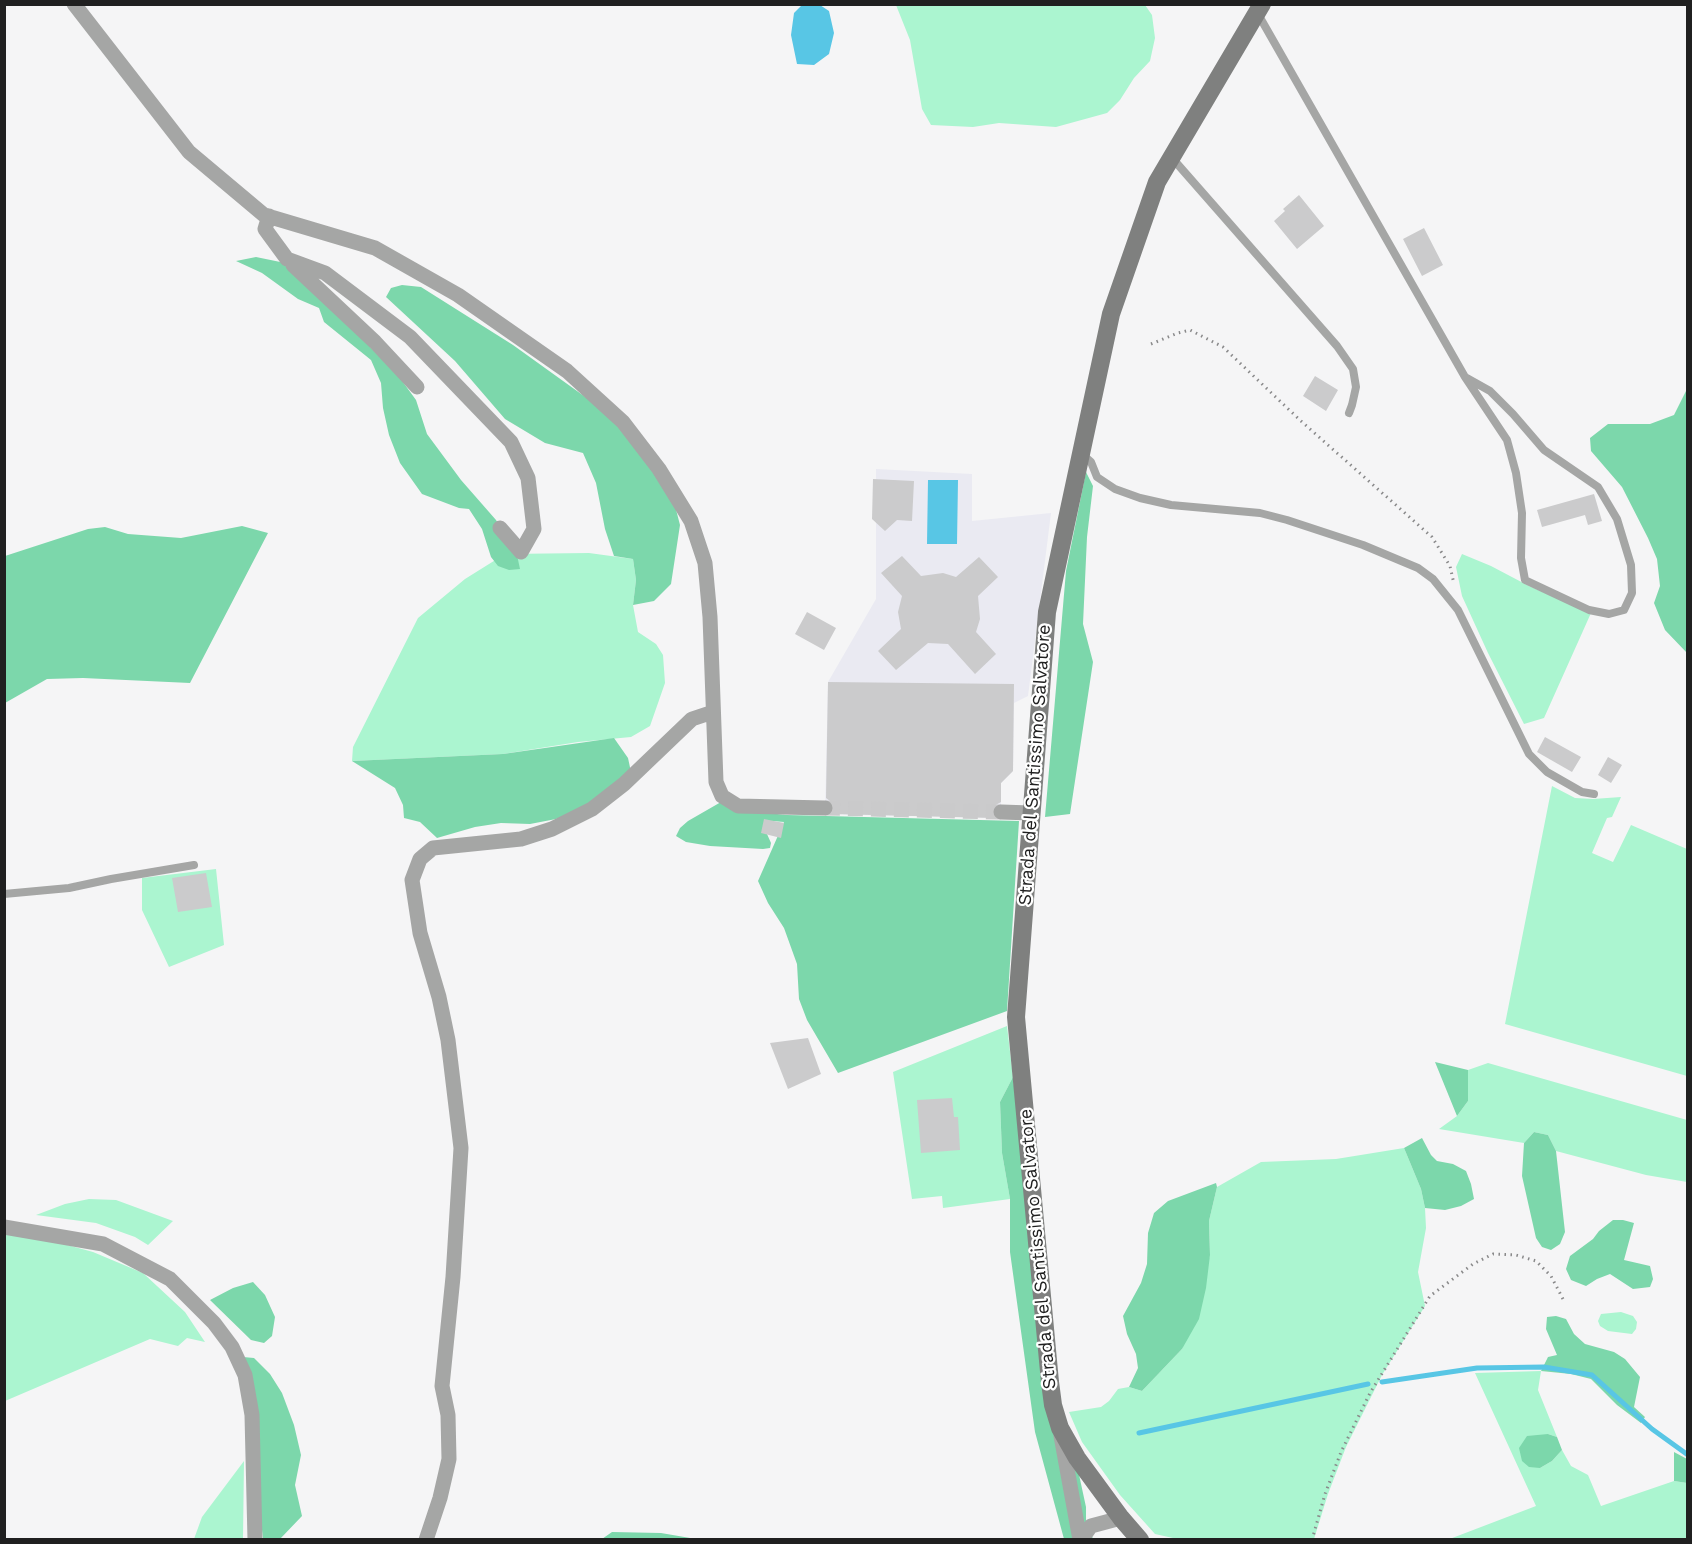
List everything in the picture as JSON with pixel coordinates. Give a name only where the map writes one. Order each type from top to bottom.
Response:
[{"type":"street","points":[[80,7],[189,152],[264,215],[375,248],[458,295],[567,371],[622,422],[659,469],[691,521],[705,563],[710,617],[716,782],[722,796],[738,806],[825,808]]},
{"type":"street","name":"Strada del Santissimo Salvatore","points":[[1140,1539],[1121,1518],[1077,1458],[1060,1428],[1053,1405],[1016,1017],[1031,813],[1047,612],[1111,314],[1157,182],[1260,9]]},
{"type":"street","points":[[269,216],[265,229],[287,259],[375,342],[417,387]]},
{"type":"street","points":[[287,259],[325,273],[410,337],[511,442],[528,478],[534,529],[521,552],[500,528]]},
{"type":"street","points":[[426,1539],[440,1498],[449,1459],[448,1415],[442,1386],[453,1278],[461,1148],[448,1040],[439,997],[420,933],[412,880],[420,860],[433,848],[521,838],[552,829],[592,809],[624,784],[692,719],[713,712]]},
{"type":"street","points":[[1001,812],[1031,813]]},
{"type":"street","points":[[4,1227],[103,1244],[170,1279],[214,1323],[232,1347],[245,1375],[252,1415],[255,1539]]},
{"type":"street","points":[[1060,1428],[1080,1539]]},
{"type":"street","points":[[1080,1539],[1091,1526],[1121,1518]]},
{"type":"lane","points":[[1260,9],[1465,377],[1507,440],[1516,473],[1522,513],[1521,558],[1525,580],[1589,610],[1609,614],[1624,610],[1632,593],[1631,565],[1617,519],[1598,488],[1544,450],[1490,391],[1465,377]]},
{"type":"lane","points":[[1172,158],[1337,346],[1353,369],[1356,387],[1348,412]]},
{"type":"lane","points":[[1081,453],[1091,462],[1097,477],[1115,489],[1140,498],[1171,505],[1260,513],[1394,557],[1418,568],[1433,579],[1458,610],[1530,754],[1547,772],[1582,792],[1594,794]]},
{"type":"lane","points":[[4,894],[69,888],[194,865]]},
{"type":"path","points":[[1151,344],[1190,330],[1223,347],[1302,422],[1432,537],[1450,566],[1458,610]]},
{"type":"path","points":[[1312,1539],[1325,1494],[1341,1452],[1370,1393],[1430,1296],[1473,1264],[1493,1254],[1516,1255],[1536,1261],[1551,1276],[1563,1299]]},
{"type":"shaded area","points":[[876,469],[972,474],[972,521],[1051,513],[1028,696],[1014,703],[1013,771],[1001,783],[1001,818],[825,814],[828,682],[876,599]]},
{"type":"green space","points":[[896,5],[1145,5],[1152,15],[1155,38],[1150,61],[1107,113],[1056,127],[999,123],[973,127],[931,125],[922,109],[910,40]]},
{"type":"green space","points":[[256,257],[290,264],[400,378],[416,400],[427,434],[461,480],[496,520],[517,555],[520,569],[509,570],[498,566],[491,557],[482,529],[469,509],[459,508],[422,494],[400,463],[389,435],[383,408],[381,383],[371,360],[324,322],[319,308],[298,299],[262,273],[236,261]]},
{"type":"green space","points":[[402,285],[421,287],[513,345],[609,414],[672,494],[680,525],[671,584],[654,601],[633,605],[636,580],[633,559],[614,556],[605,529],[596,483],[583,453],[545,443],[505,419],[455,361],[386,297],[391,288]]},
{"type":"green space","points":[[1687,389],[1687,653],[1665,630],[1654,603],[1660,586],[1657,559],[1648,538],[1622,487],[1591,451],[1590,438],[1608,424],[1650,424],[1674,415]]},
{"type":"green space","points":[[1086,472],[1093,486],[1087,537],[1083,624],[1093,662],[1070,814],[1045,817],[1066,571]]},
{"type":"green space","points":[[242,526],[268,533],[190,683],[83,678],[47,679],[5,703],[5,556],[88,529],[105,527],[128,534],[181,538]]},
{"type":"green space","points":[[589,553],[633,559],[636,580],[633,605],[638,632],[656,644],[663,655],[665,683],[650,726],[631,737],[578,742],[503,754],[352,761],[353,747],[418,618],[465,579],[505,554]]},
{"type":"green space","points":[[1462,554],[1591,613],[1544,718],[1524,724],[1488,653],[1462,596],[1456,567]]},
{"type":"green space","points":[[614,738],[628,758],[631,772],[599,803],[556,819],[530,824],[501,823],[475,827],[437,838],[420,822],[404,818],[403,805],[395,788],[352,761],[503,754]]},
{"type":"green space","points":[[1552,786],[1575,798],[1621,797],[1612,817],[1607,818],[1592,853],[1613,862],[1631,825],[1687,849],[1687,1076],[1505,1024]]},
{"type":"green space","points":[[721,802],[738,810],[787,815],[1019,821],[1007,1011],[838,1073],[807,1020],[799,999],[797,964],[784,928],[768,903],[758,881],[784,822],[773,821],[763,825],[771,843],[770,848],[763,849],[710,846],[686,842],[676,836],[680,828],[688,821]]},
{"type":"green space","points":[[216,869],[224,945],[169,967],[142,910],[142,878]]},
{"type":"green space","points":[[1007,1026],[1013,1077],[1000,1102],[1002,1153],[1010,1199],[943,1208],[942,1196],[912,1199],[893,1072]]},
{"type":"green space","points":[[1435,1062],[1468,1070],[1468,1101],[1457,1116]]},
{"type":"green space","points":[[1488,1063],[1687,1120],[1687,1182],[1646,1175],[1556,1151],[1548,1135],[1534,1132],[1524,1143],[1439,1129],[1457,1116],[1468,1101],[1468,1070]]},
{"type":"green space","points":[[1013,1077],[1044,1356],[1078,1470],[1086,1507],[1086,1520],[1093,1539],[1064,1539],[1035,1432],[1010,1252],[1010,1199],[1002,1153],[1000,1102]]},
{"type":"green space","points":[[1534,1132],[1548,1135],[1556,1151],[1565,1232],[1560,1244],[1551,1250],[1542,1247],[1536,1238],[1522,1176],[1524,1143]]},
{"type":"green space","points":[[1422,1138],[1437,1161],[1453,1164],[1466,1171],[1474,1199],[1461,1206],[1445,1210],[1425,1208],[1421,1189],[1404,1148]]},
{"type":"green space","points":[[1404,1148],[1421,1189],[1425,1208],[1426,1228],[1418,1272],[1425,1306],[1382,1375],[1346,1447],[1314,1539],[1182,1540],[1155,1534],[1120,1495],[1082,1442],[1069,1412],[1101,1407],[1118,1389],[1129,1387],[1142,1391],[1182,1349],[1210,1255],[1209,1221],[1217,1187],[1261,1162],[1336,1159]]},
{"type":"green space","points":[[1216,1183],[1209,1221],[1210,1255],[1206,1288],[1199,1319],[1182,1349],[1142,1391],[1129,1387],[1138,1368],[1136,1354],[1127,1334],[1123,1316],[1141,1283],[1147,1264],[1148,1233],[1154,1213],[1168,1201]]},
{"type":"green space","points":[[89,1199],[116,1200],[173,1221],[148,1245],[135,1237],[96,1223],[36,1215],[65,1204]]},
{"type":"green space","points":[[1613,1220],[1634,1223],[1624,1260],[1650,1266],[1653,1279],[1650,1287],[1633,1289],[1610,1274],[1586,1286],[1571,1280],[1566,1269],[1570,1256]]},
{"type":"green space","points":[[4,1234],[38,1237],[93,1252],[143,1273],[185,1312],[205,1342],[187,1338],[178,1346],[150,1339],[5,1401]]},
{"type":"green space","points":[[253,1282],[265,1295],[275,1317],[272,1336],[264,1343],[251,1340],[210,1300],[233,1288]]},
{"type":"green space","points":[[1621,1312],[1633,1316],[1637,1322],[1632,1334],[1608,1331],[1600,1326],[1598,1321],[1601,1314]]},
{"type":"green space","points":[[1556,1316],[1566,1319],[1574,1334],[1585,1344],[1614,1352],[1625,1359],[1640,1377],[1634,1407],[1645,1417],[1641,1423],[1617,1405],[1591,1379],[1541,1371],[1548,1357],[1557,1355],[1546,1329],[1547,1317]]},
{"type":"green space","points":[[243,1357],[254,1358],[270,1374],[282,1393],[294,1425],[301,1455],[295,1485],[302,1516],[280,1539],[263,1539]]},
{"type":"green space","points":[[1541,1371],[1538,1390],[1557,1437],[1548,1434],[1540,1468],[1552,1461],[1562,1450],[1571,1466],[1588,1475],[1601,1506],[1674,1481],[1687,1483],[1687,1539],[1447,1540],[1536,1506],[1475,1373]]},
{"type":"green space","points":[[1548,1434],[1557,1437],[1562,1450],[1552,1461],[1540,1468],[1529,1467],[1522,1461],[1519,1448],[1527,1436]]},
{"type":"green space","points":[[1674,1452],[1687,1459],[1687,1483],[1674,1481]]},
{"type":"green space","points":[[244,1461],[243,1539],[194,1539],[202,1517]]},
{"type":"green space","points":[[612,1532],[661,1533],[696,1539],[602,1539]]},
{"type":"water","points":[[802,5],[820,5],[829,11],[834,33],[829,54],[814,65],[797,64],[791,35],[794,13]]},
{"type":"water","points":[[928,480],[958,480],[957,544],[927,544]]},
{"type":"building","points":[[1299,195],[1324,226],[1297,249],[1274,221],[1285,211],[1283,209]]},
{"type":"building","points":[[1424,228],[1443,265],[1422,276],[1403,239]]},
{"type":"building","points":[[1315,376],[1338,390],[1326,411],[1303,396]]},
{"type":"building","points":[[873,479],[914,481],[912,521],[897,520],[885,531],[872,519]]},
{"type":"building","points":[[1594,494],[1602,521],[1588,525],[1585,515],[1542,527],[1537,510]]},
{"type":"building","points":[[902,556],[921,576],[943,573],[956,577],[979,557],[998,577],[978,596],[980,619],[976,632],[996,654],[975,674],[948,644],[928,643],[896,670],[878,651],[901,629],[898,612],[902,596],[881,573]]},
{"type":"building","points":[[807,612],[836,628],[824,650],[795,634]]},
{"type":"building","points":[[828,682],[1014,684],[1013,771],[1001,783],[1001,802],[992,807],[993,818],[832,814],[835,809],[834,804],[826,798]]},
{"type":"building","points":[[1545,737],[1581,757],[1572,772],[1537,752]]},
{"type":"building","points":[[1608,757],[1622,765],[1611,783],[1598,775]]},
{"type":"building","points":[[764,819],[784,823],[781,838],[761,833]]},
{"type":"building","points":[[206,873],[212,907],[178,912],[172,878]]},
{"type":"building","points":[[808,1038],[821,1074],[788,1089],[770,1043]]},
{"type":"building","points":[[952,1098],[954,1117],[958,1117],[960,1150],[921,1153],[917,1100]]},
{"type":"waterway","points":[[1382,1382],[1477,1368],[1544,1367],[1592,1375],[1652,1429],[1688,1455]]},
{"type":"waterway","points":[[1139,1433],[1368,1384]]},
{"type":"tunnel","points":[[825,808],[1001,812]]}]
